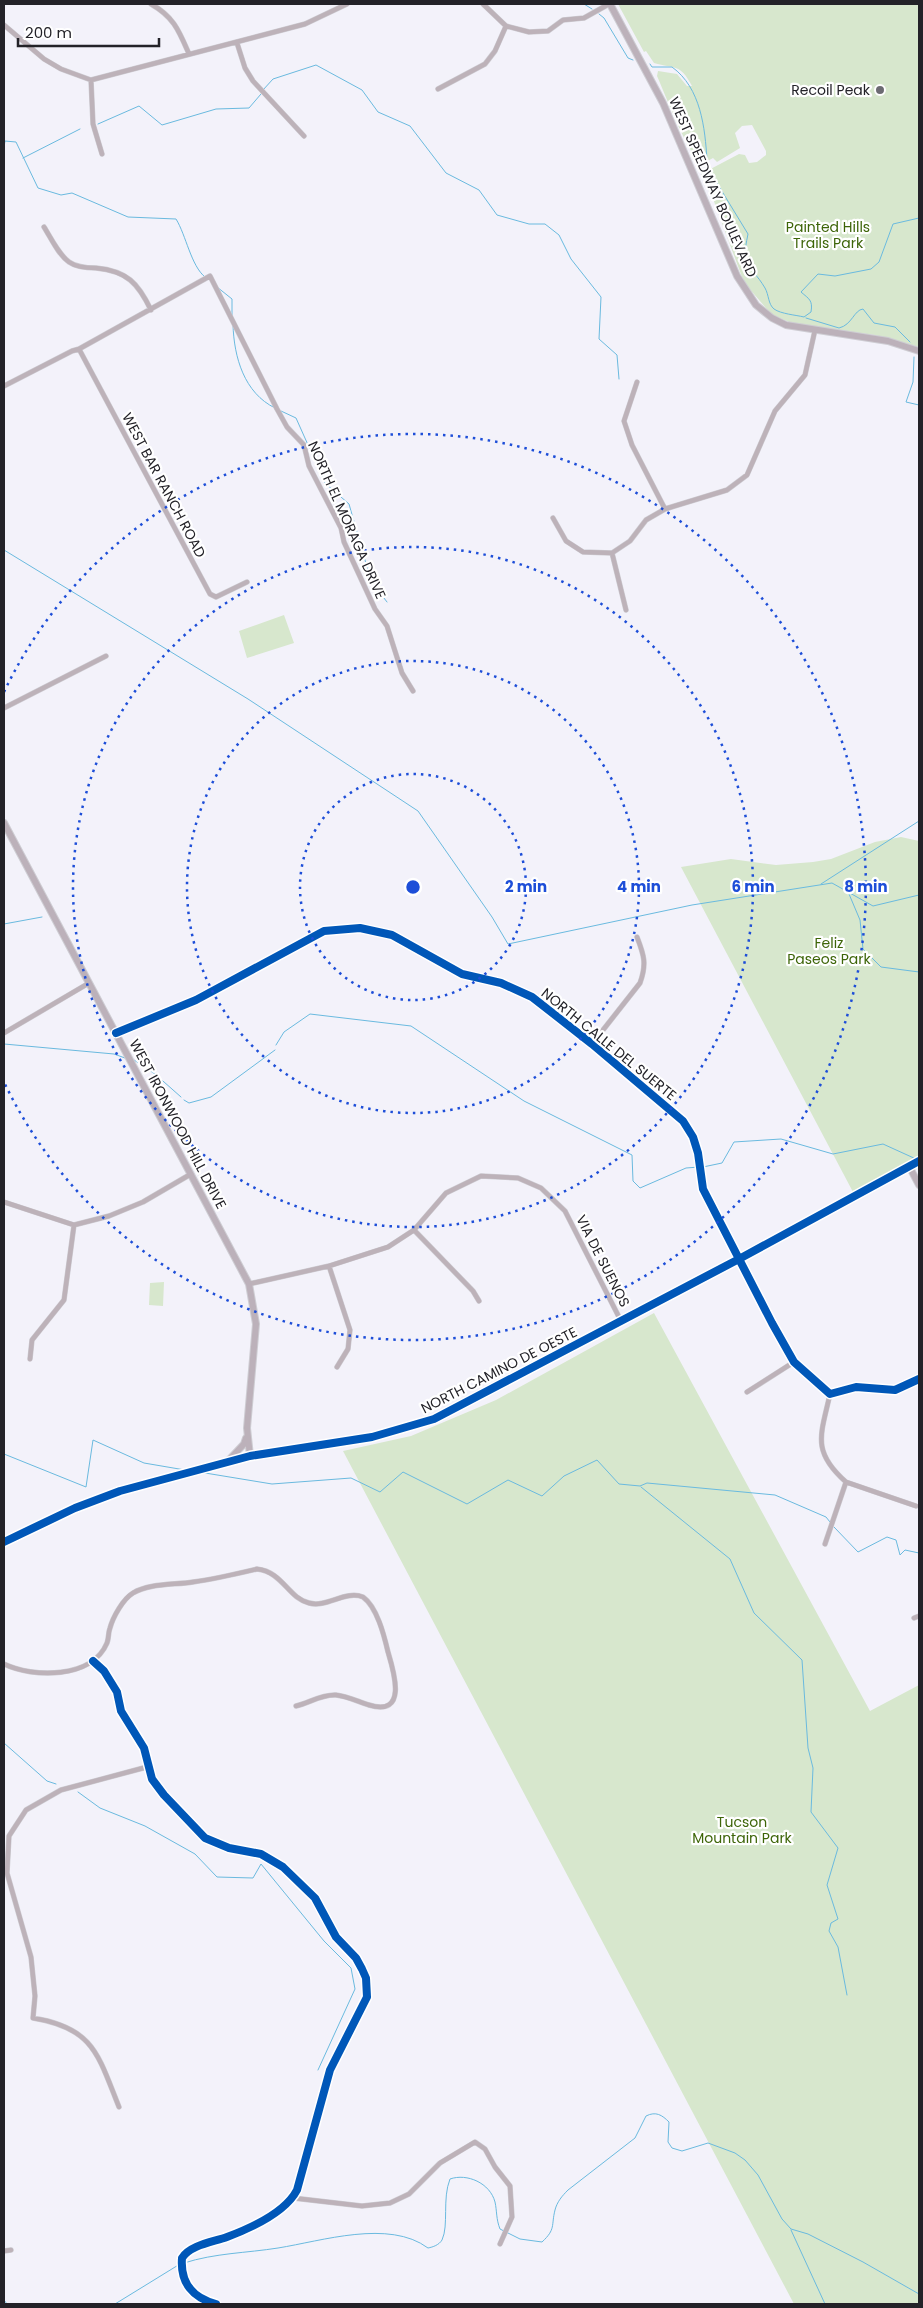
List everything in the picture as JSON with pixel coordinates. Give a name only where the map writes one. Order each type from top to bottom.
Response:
[{"type":"street","points":[[151,4],[162,10],[178,27],[189,54]]},
{"type":"street","points":[[4,25],[44,59],[61,70],[92,80],[305,24],[348,4]]},
{"type":"street","points":[[483,4],[506,26],[530,32],[548,31],[563,20],[584,18],[610,4]]},
{"type":"street","name":"WEST SPEEDWAY BOULEVARD","points":[[610,4],[663,103],[729,259],[746,292],[756,305],[772,318],[786,325],[888,342],[919,351]]},
{"type":"street","points":[[438,89],[485,64],[495,51],[506,26]]},
{"type":"street","points":[[237,43],[244,68],[253,81],[304,136]]},
{"type":"street","points":[[92,80],[93,124],[102,154]]},
{"type":"street","points":[[44,227],[70,263],[84,268],[108,270],[126,276],[140,288],[151,310]]},
{"type":"street","name":"NORTH EL MORAGA DRIVE","points":[[4,386],[79,349],[210,276],[287,427],[304,445],[309,466],[340,528],[344,542],[375,609],[387,626],[402,673],[413,691]]},
{"type":"street","points":[[553,518],[566,541],[583,552],[612,553],[630,541],[646,520],[665,508],[727,490],[747,475],[775,411],[805,375],[814,330]]},
{"type":"street","name":"WEST BAR RANCH ROAD","points":[[79,349],[210,594],[216,597],[247,582]]},
{"type":"street","points":[[636,382],[624,420],[632,445],[665,508]]},
{"type":"street","points":[[612,553],[626,610]]},
{"type":"street","points":[[4,708],[106,656]]},
{"type":"street","name":"WEST IRONWOOD HILL DRIVE","points":[[4,822],[249,1284],[256,1324],[247,1434],[250,1456]]},
{"type":"street","name":"NORTH CALLE DEL SUERTE","points":[[116,1033],[196,1000],[324,931],[360,928],[392,935],[462,974],[500,983],[532,997],[592,1044],[683,1121],[694,1137],[703,1189],[772,1323],[794,1362],[830,1394]]},
{"type":"street","points":[[592,1044],[640,983],[644,972],[645,957],[638,937]]},
{"type":"street","points":[[4,1032],[89,983]]},
{"type":"street","name":"NORTH CAMINO DE OESTE","points":[[4,1542],[95,1499],[250,1456],[299,1447],[372,1438],[434,1419],[739,1260],[919,1160]]},
{"type":"street","points":[[909,1166],[919,1185]]},
{"type":"street","points":[[4,1202],[74,1224],[109,1216],[144,1202],[191,1174]]},
{"type":"street","name":"VIA DE SUENOS","points":[[249,1284],[329,1266],[388,1247],[414,1230],[446,1193],[481,1176],[518,1178],[541,1188],[565,1211],[621,1321]]},
{"type":"street","points":[[30,1358],[32,1340],[64,1300],[74,1224]]},
{"type":"street","points":[[414,1230],[474,1291],[479,1301]]},
{"type":"street","points":[[329,1266],[350,1330],[348,1349],[336,1367]]},
{"type":"street","points":[[747,1392],[794,1362]]},
{"type":"street","points":[[916,1506],[846,1482],[831,1468],[824,1455],[820,1438],[830,1394],[856,1387],[895,1390],[919,1379]]},
{"type":"street","points":[[227,1462],[244,1444],[247,1434]]},
{"type":"street","points":[[825,1544],[846,1482]]},
{"type":"street","points":[[4,1664],[14,1669],[35,1673],[79,1668],[93,1661],[103,1649],[110,1626],[126,1598],[132,1593],[147,1588],[265,1570],[276,1576],[296,1595],[310,1604],[357,1595],[367,1600],[388,1651],[396,1690],[395,1699],[387,1705],[380,1707],[347,1695],[337,1695],[326,1696],[296,1706]]},
{"type":"street","points":[[914,1618],[919,1616]]},
{"type":"street","points":[[93,1661],[104,1671],[117,1692],[122,1711],[144,1748],[152,1779],[160,1791],[205,1838],[228,1848],[261,1854],[275,1861],[311,1893],[320,1905],[336,1937],[356,1958],[366,1978],[366,1997],[330,2070],[297,2190],[293,2198],[275,2213],[244,2230],[184,2254],[181,2267],[190,2290],[205,2301],[216,2304]]},
{"type":"street","points":[[119,2107],[98,2055],[85,2040],[72,2029],[56,2022],[33,2018],[34,1996],[31,1957],[7,1872],[9,1836],[26,1810],[61,1790],[148,1767]]},
{"type":"street","points":[[293,2198],[362,2206],[390,2203],[409,2194],[440,2163],[475,2142],[485,2149],[495,2167],[510,2186],[512,2217],[500,2244]]},
{"type":"street","points":[[4,2251],[12,2250]]},
{"type":"green space","name":"Painted Hills Trails Park","points":[[618,4],[919,4],[919,347],[875,335],[796,325],[771,314],[742,277],[712,196],[701,174],[739,154],[745,155],[749,163],[757,162],[766,155],[766,151],[752,125],[742,126],[735,133],[740,148],[717,162],[713,158],[702,164],[690,149],[677,123],[657,76],[658,71],[677,74],[687,86],[692,86],[680,70],[654,63],[646,51],[644,52]]},
{"type":"green space","points":[[284,615],[294,643],[247,658],[239,631]]},
{"type":"green space","name":"Feliz Paseos Park","points":[[901,837],[919,841],[919,1157],[853,1192],[681,867],[731,859],[776,865],[813,862],[831,859],[875,842]]},
{"type":"green space","points":[[164,1282],[163,1306],[149,1305],[150,1283]]},
{"type":"green space","name":"Tucson Mountain Park","points":[[654,1313],[870,1711],[919,1685],[919,2304],[794,2304],[343,1451],[411,1436],[496,1400]]},
{"type":"waterway","points":[[584,4],[592,9]]},
{"type":"waterway","points":[[599,14],[604,18],[628,58],[633,60]]},
{"type":"waterway","points":[[650,64],[652,67],[672,67],[689,86],[700,109],[707,160]]},
{"type":"waterway","points":[[263,90],[273,79],[316,65],[362,90],[378,112],[410,126],[446,173],[479,190],[497,215],[529,224],[545,224],[559,235],[571,259],[601,297],[599,339],[617,355],[619,379]]},
{"type":"waterway","points":[[98,124],[139,106],[162,125],[216,109],[249,108],[261,94]]},
{"type":"waterway","points":[[23,158],[80,129]]},
{"type":"waterway","points":[[4,147],[5,141],[16,142],[38,188],[61,195],[72,193],[128,217],[176,219],[192,258],[205,277]]},
{"type":"waterway","points":[[712,175],[748,234],[745,255],[748,265],[765,288],[772,307],[777,311],[789,314],[804,317],[811,312],[811,302],[801,292],[818,274],[835,276],[871,269],[879,262],[893,224],[919,218]]},
{"type":"waterway","points":[[217,287],[232,299],[232,316]]},
{"type":"waterway","points":[[806,318],[839,328],[847,324],[857,312],[863,309],[874,323],[895,327],[910,342]]},
{"type":"waterway","points":[[233,325],[239,361],[248,384],[255,393],[275,408]]},
{"type":"waterway","points":[[914,357],[913,382],[906,402],[919,405]]},
{"type":"waterway","points":[[281,411],[296,418],[325,483],[349,504],[371,581],[387,602]]},
{"type":"waterway","points":[[4,550],[248,699],[418,811],[492,917],[508,944],[692,905],[832,883],[873,906],[919,895]]},
{"type":"waterway","points":[[821,884],[919,821]]},
{"type":"waterway","points":[[849,894],[860,920],[863,949],[881,967],[919,972]]},
{"type":"waterway","points":[[4,924],[42,917]]},
{"type":"waterway","points":[[276,1045],[284,1032],[310,1014],[411,1026],[524,1101],[632,1155],[633,1181],[640,1188],[686,1168],[699,1167]]},
{"type":"waterway","points":[[4,1044],[114,1054],[125,1058]]},
{"type":"waterway","points":[[184,1100],[189,1103],[211,1097],[275,1050]]},
{"type":"waterway","points":[[134,1060],[155,1074],[181,1097]]},
{"type":"waterway","points":[[703,1167],[722,1163],[734,1142],[781,1139],[833,1154],[883,1144],[916,1159]]},
{"type":"waterway","points":[[4,1454],[86,1487],[93,1440],[144,1463],[185,1470]]},
{"type":"waterway","points":[[199,1472],[272,1484],[351,1478],[380,1492],[403,1472],[467,1504],[508,1480],[542,1496],[564,1476],[597,1460],[619,1484],[640,1486],[647,1483],[775,1495],[826,1517],[830,1522]]},
{"type":"waterway","points":[[641,1487],[730,1559],[754,1613],[802,1660],[808,1748],[813,1768],[811,1812],[838,1848],[827,1885],[838,1919],[831,1923],[829,1931],[838,1947],[847,1995]]},
{"type":"waterway","points":[[834,1527],[858,1552],[887,1537],[896,1540],[900,1555],[905,1550],[919,1553]]},
{"type":"waterway","points":[[4,1743],[47,1781],[56,1784]]},
{"type":"waterway","points":[[78,1792],[100,1808],[145,1826],[195,1854],[217,1877],[253,1878],[261,1864],[324,1941],[351,1968],[355,1989],[318,2070]]},
{"type":"waterway","points":[[184,2263],[207,2257],[278,2248],[355,2234],[375,2233],[394,2235],[412,2239],[428,2248],[432,2247],[442,2240],[445,2227],[448,2187],[450,2179],[457,2177],[477,2181],[488,2190],[495,2202],[500,2229],[520,2239],[542,2242],[551,2230],[558,2202],[568,2190],[635,2138],[646,2116],[656,2114],[669,2122],[668,2142],[672,2148],[682,2151],[708,2143],[735,2153],[745,2160],[758,2175],[782,2219],[791,2229],[808,2234],[863,2262],[919,2294]]},
{"type":"waterway","points":[[791,2230],[825,2304]]},
{"type":"waterway","points":[[115,2304],[180,2264]]},
{"type":"waterway","points":[[4,2300],[7,2304]]},
{"type":"cycle path","points":[[116,1033],[196,1000],[324,931],[360,928],[392,935],[462,974],[501,983],[532,997],[592,1044],[683,1121],[693,1137],[698,1153],[703,1189],[772,1323],[794,1362],[830,1394],[856,1387],[895,1390],[919,1379]]},
{"type":"cycle path","points":[[4,1542],[75,1508],[120,1491],[250,1456],[372,1437],[434,1419],[739,1259],[919,1161]]},
{"type":"cycle path","points":[[93,1661],[104,1671],[117,1692],[121,1711],[144,1748],[152,1779],[164,1795],[205,1838],[229,1848],[261,1854],[283,1867],[315,1898],[336,1937],[356,1958],[366,1978],[367,1997],[330,2070],[297,2190],[292,2198],[276,2213],[257,2224],[227,2237],[196,2247],[182,2258],[183,2275],[190,2288],[201,2298],[216,2304]]},
{"type":"place","name":"Recoil Peak","points":[[880,90]]}]
